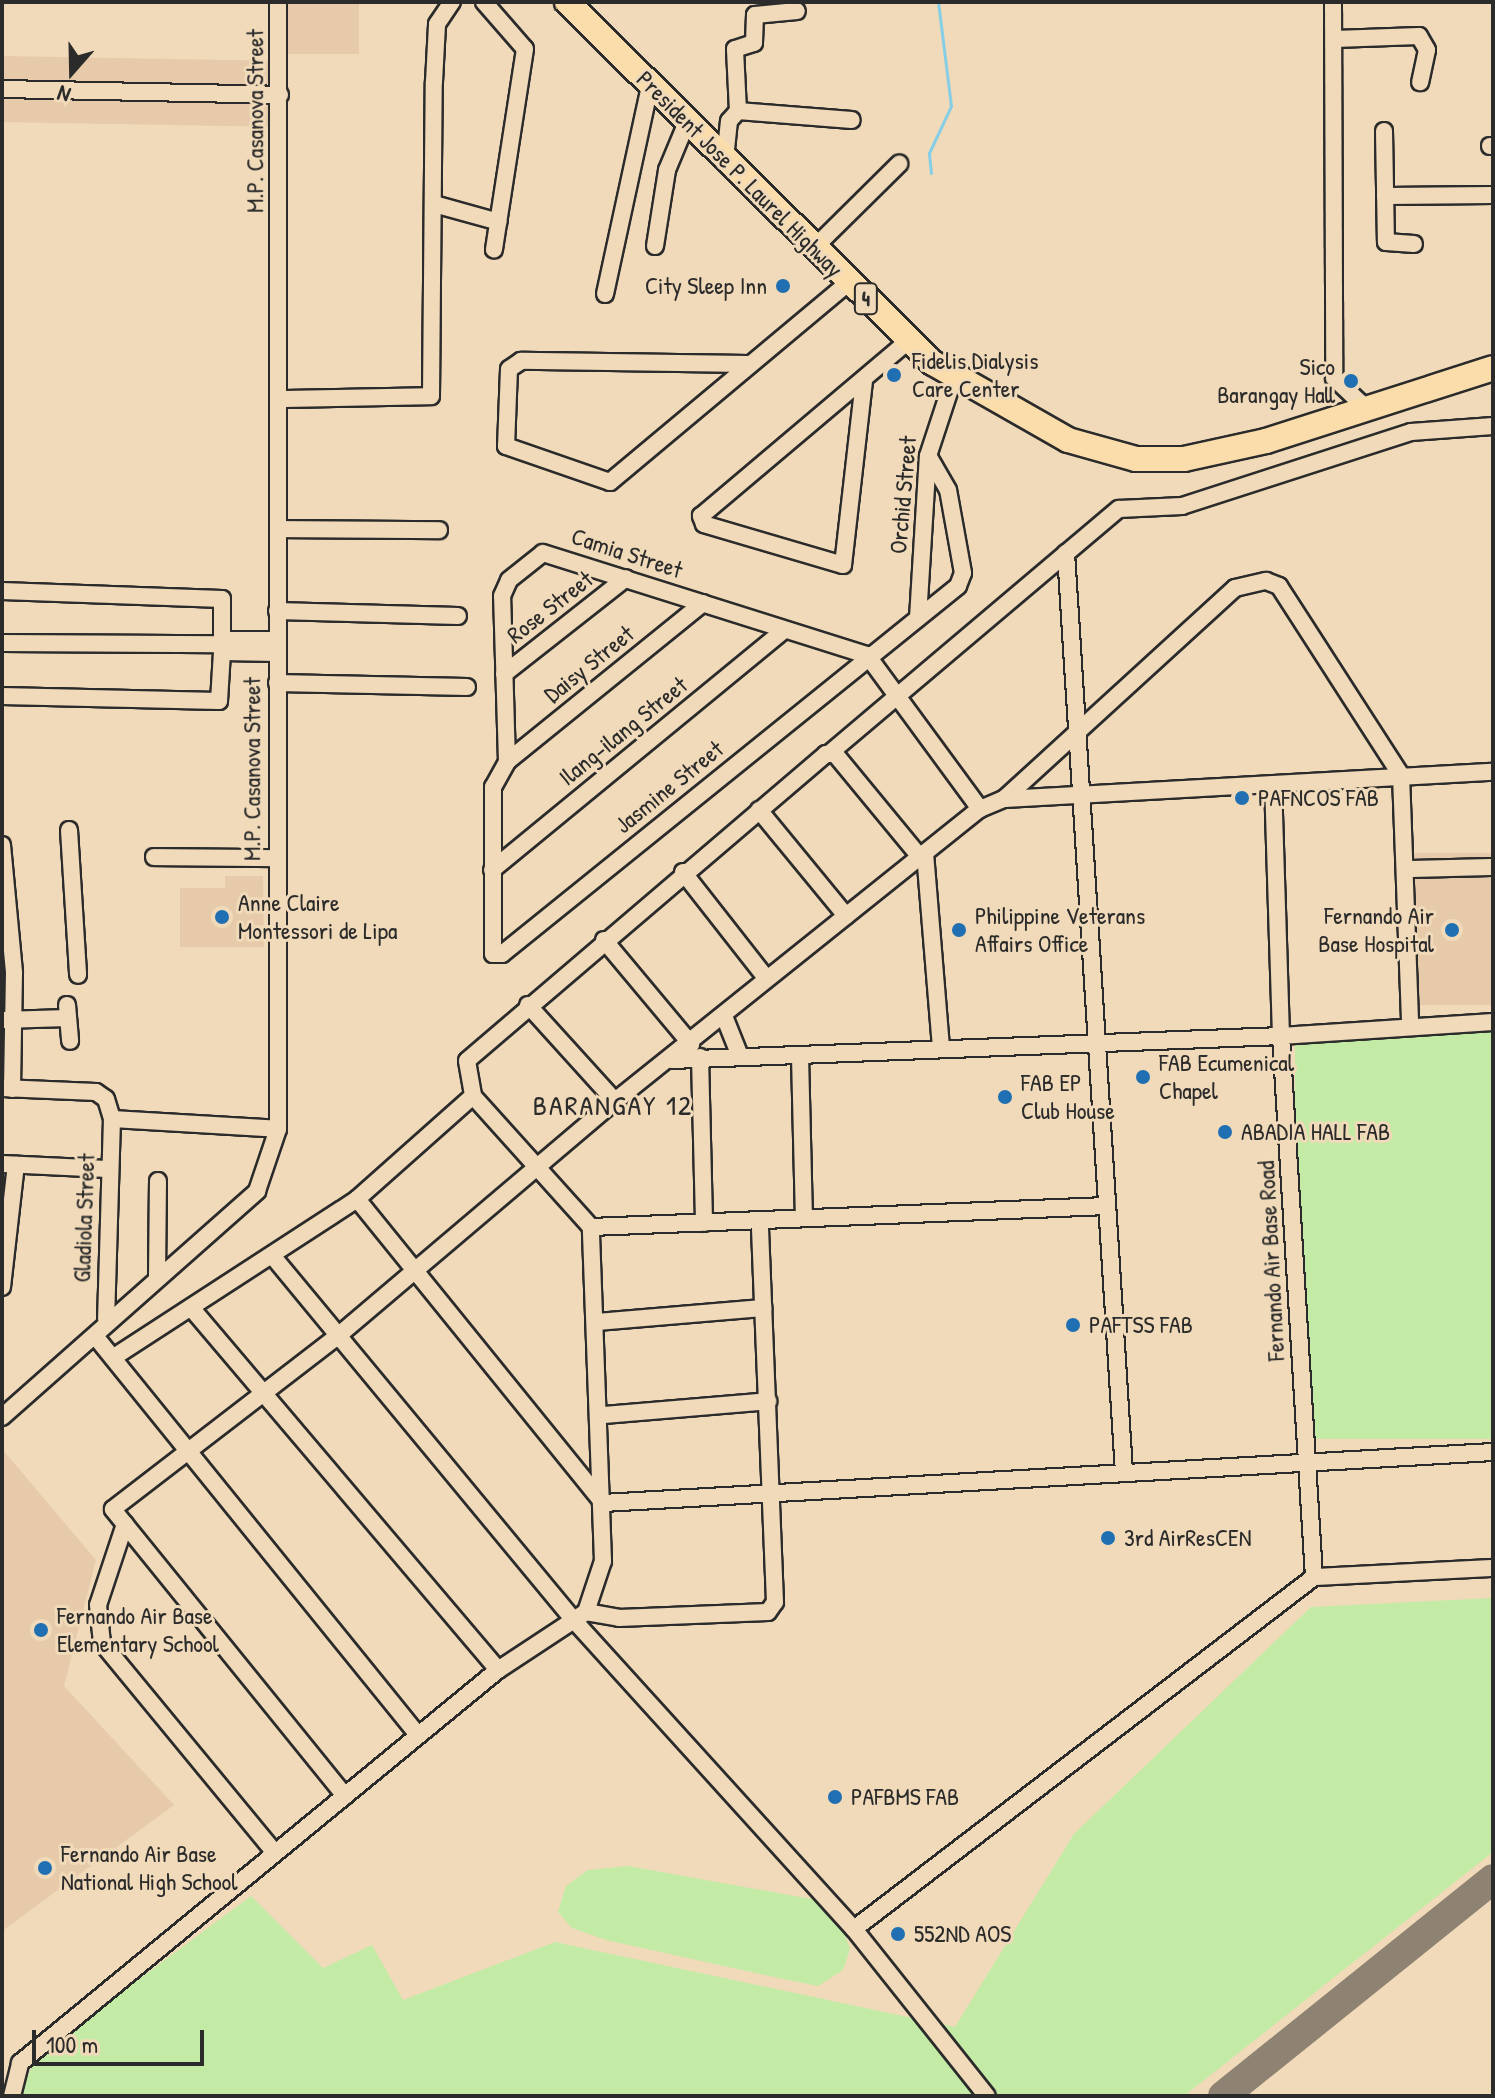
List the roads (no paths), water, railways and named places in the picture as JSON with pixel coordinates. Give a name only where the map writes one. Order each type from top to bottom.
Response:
[{"type":"highway","name":"President Jose P. Laurel Highway","points":[[567,2],[908,341],[953,380],[1068,440],[1136,459],[1209,454],[1493,368]]},
{"type":"street","name":"M.P. Casanova Street","points":[[2,1417],[95,1336],[106,1319],[257,1191],[278,1129],[278,2]]},
{"type":"street","points":[[280,399],[431,396],[437,24],[452,2]]},
{"type":"street","points":[[484,2],[525,49],[494,250]]},
{"type":"street","points":[[1333,2],[1334,378],[1366,408]]},
{"type":"street","points":[[725,159],[729,121],[738,111],[735,49],[754,43],[755,15],[797,11]]},
{"type":"street","points":[[1335,39],[1419,36],[1427,50],[1420,82]]},
{"type":"street","points":[[605,294],[650,85]]},
{"type":"street","points":[[2,89],[280,95]]},
{"type":"street","points":[[738,111],[852,120]]},
{"type":"street","points":[[655,246],[667,170],[687,122]]},
{"type":"street","points":[[1384,131],[1386,242],[1414,244]]},
{"type":"street","points":[[814,248],[899,164]]},
{"type":"street","points":[[1385,196],[1493,195]]},
{"type":"street","points":[[434,204],[499,222]]},
{"type":"street","points":[[748,364],[521,361],[509,369],[506,446],[610,482],[849,282]]},
{"type":"street","points":[[864,381],[843,565],[704,524],[701,516],[908,341]]},
{"type":"street","name":"Orchid Street","points":[[918,618],[928,456],[953,380]]},
{"type":"street","points":[[12,2096],[20,2063],[498,1670],[578,1614],[599,1590],[603,1415],[591,1227],[534,1171],[473,1096],[467,1061],[683,872],[831,752],[1119,509],[1182,506],[1411,432],[1493,426]]},
{"type":"street","name":"Jasmine Street","points":[[492,870],[491,950],[502,954],[867,655],[958,586],[963,573],[948,490],[928,456]]},
{"type":"street","points":[[278,529],[439,530]]},
{"type":"street","points":[[1066,553],[1086,794],[1097,1042],[1124,1472]]},
{"type":"street","name":"Camia Street","points":[[507,762],[502,596],[531,559],[558,554],[867,655]]},
{"type":"street","name":"Rose Street","points":[[504,674],[626,578]]},
{"type":"street","points":[[1004,799],[1235,588],[1266,581],[1287,596],[1401,775],[1409,869],[1410,1026]]},
{"type":"street","points":[[2,591],[222,599],[219,701],[2,696]]},
{"type":"street","name":"Daisy Street","points":[[507,762],[703,603]]},
{"type":"street","points":[[277,611],[458,616]]},
{"type":"street","name":"Ilang-ilang Street","points":[[492,870],[784,630]]},
{"type":"street","points":[[2,643],[277,647]]},
{"type":"street","points":[[867,655],[980,809]]},
{"type":"street","points":[[277,683],[467,687]]},
{"type":"street","points":[[831,752],[923,855],[941,1048]]},
{"type":"street","points":[[492,870],[493,787],[507,762]]},
{"type":"street","points":[[345,1796],[113,1509],[191,1452],[416,1273],[615,1101],[671,1060],[695,1050],[724,1016],[766,978],[980,809],[1004,799],[1493,772]]},
{"type":"street","name":"Fernando Air Base Road","points":[[1273,784],[1281,1036],[1314,1577]]},
{"type":"street","points":[[759,810],[846,916]]},
{"type":"street","points":[[69,830],[78,975]]},
{"type":"street","points":[[2,845],[9,1019],[7,1089],[96,1092],[112,1119],[278,1129]]},
{"type":"street","points":[[154,857],[276,858]]},
{"type":"street","points":[[1409,869],[1493,867]]},
{"type":"street","points":[[683,872],[766,978]]},
{"type":"street","points":[[604,940],[695,1050],[704,1223]]},
{"type":"street","points":[[528,1005],[615,1101]]},
{"type":"street","points":[[9,1019],[68,1011],[70,1041]]},
{"type":"street","points":[[724,1016],[740,1056]]},
{"type":"street","points":[[695,1050],[740,1056],[800,1056],[1281,1036],[1493,1022]]},
{"type":"street","points":[[800,1056],[804,1217]]},
{"type":"street","points":[[114,1357],[275,1259],[357,1199],[473,1096]]},
{"type":"street","name":"Gladiola Street","points":[[106,1319],[112,1119]]},
{"type":"street","points":[[2,1287],[9,1164],[110,1169]]},
{"type":"street","points":[[157,1276],[158,1181]]},
{"type":"street","points":[[357,1199],[603,1503]]},
{"type":"street","points":[[591,1227],[1107,1206]]},
{"type":"street","points":[[578,1614],[619,1618],[768,1612],[778,1590],[760,1221]]},
{"type":"street","points":[[275,1259],[578,1614],[854,1929],[987,2096]]},
{"type":"street","points":[[596,1322],[763,1308]]},
{"type":"street","points":[[193,1310],[498,1670]]},
{"type":"street","points":[[95,1336],[418,1735]]},
{"type":"street","points":[[603,1415],[768,1401]]},
{"type":"street","points":[[603,1503],[1493,1452]]},
{"type":"street","points":[[125,1524],[98,1605],[102,1643],[274,1852]]},
{"type":"street","points":[[854,1929],[1314,1577],[1493,1568]]},
{"type":"waterway","points":[[931,173],[929,153],[951,106],[938,2]]},
{"type":"place","name":"City Sleep Inn","points":[[783,286]]},
{"type":"place","name":"Fidelis Dialysis Care Center","points":[[894,375]]},
{"type":"place","name":"Sico Barangay Hall","points":[[1351,381]]},
{"type":"place","name":"PAFNCOS FAB","points":[[1242,798]]},
{"type":"place","name":"Anne Claire Montessori de Lipa","points":[[222,917]]},
{"type":"place","name":"Philippine Veterans Affairs Office","points":[[959,930]]},
{"type":"place","name":"Fernando Air Base Hospital","points":[[1452,930]]},
{"type":"place","name":"FAB Ecumenical Chapel","points":[[1143,1077]]},
{"type":"place","name":"FAB EP Club House","points":[[1005,1097]]},
{"type":"place","name":"ABADIA HALL FAB","points":[[1225,1132]]},
{"type":"place","name":"PAFTSS FAB","points":[[1073,1325]]},
{"type":"place","name":"3rd AirResCEN","points":[[1108,1538]]},
{"type":"place","name":"Fernando Air Base Elementary School","points":[[41,1630]]},
{"type":"place","name":"PAFBMS FAB","points":[[835,1797]]},
{"type":"place","name":"Fernando Air Base National High School","points":[[45,1868]]},
{"type":"place","name":"552ND AOS","points":[[898,1934]]},
{"type":"district","name":"BARANGAY 12","points":[[613,1105]]}]
